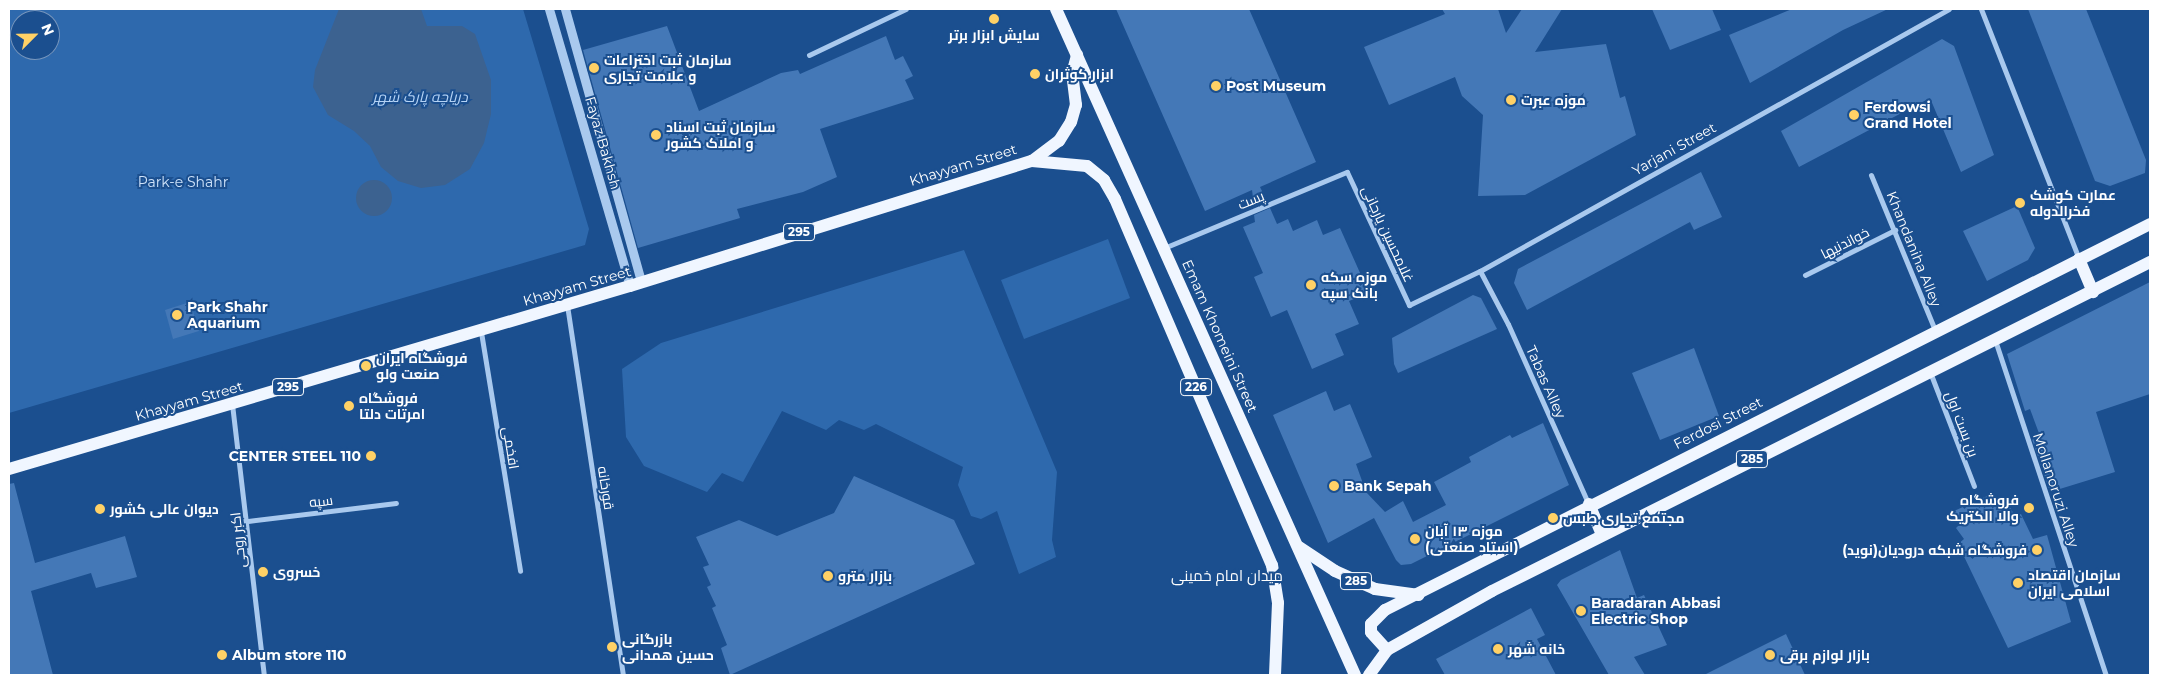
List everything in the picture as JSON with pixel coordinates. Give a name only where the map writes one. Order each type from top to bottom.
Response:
[{"type":"main road","name":"Emam Khomeini Street","points":[[1056,9],[1299,547],[1318,597],[1355,675]]},
{"type":"main road","name":"Khayyam Street","points":[[9,470],[636,284],[1032,161],[1060,141],[1071,122],[1076,105],[1072,74],[1077,55]]},
{"type":"main road","name":"226","points":[[1032,161],[1087,166],[1104,180],[1115,199],[1272,565],[1278,603],[1275,675]]},
{"type":"main road","name":"Ferdosi Street","points":[[1387,650],[1371,632],[1371,624],[1376,615],[1419,595],[1589,504],[2150,224]]},
{"type":"main road","points":[[2079,259],[2093,292]]},
{"type":"main road","name":"285","points":[[1369,675],[1387,650],[1602,534],[1994,339],[2093,292],[2150,262]]},
{"type":"main road","points":[[1589,504],[1602,534]]},
{"type":"main road","name":"285","points":[[1299,547],[1335,571],[1375,589],[1419,595]]},
{"type":"street","name":"Fayaz Bakhsh","points":[[549,9],[636,284]]},
{"type":"street","name":"Fayaz Bakhsh","points":[[565,9],[636,284]]},
{"type":"street","points":[[809,55],[906,9]]},
{"type":"street","name":"Yarjani Street","points":[[1348,172],[1409,305],[1480,270],[1949,9]]},
{"type":"street","points":[[1981,9],[2079,259]]},
{"type":"street","name":"پست","points":[[1164,248],[1348,172]]},
{"type":"street","name":"Khandaniha Alley","points":[[1871,175],[1936,331]]},
{"type":"street","name":"خواندنیها","points":[[1805,275],[1895,230]]},
{"type":"street","name":"Tabas Alley","points":[[1480,270],[1508,324],[1589,504]]},
{"type":"street","name":"قورخانه","points":[[566,305],[623,675]]},
{"type":"street","name":"افخمی","points":[[480,330],[520,571]]},
{"type":"street","name":"Mollanoruzi Alley","points":[[1994,339],[2106,675]]},
{"type":"street","name":"بن بست اول","points":[[1930,371],[1974,486]]},
{"type":"street","name":"اکبر روحی","points":[[232,404],[248,521],[264,675]]},
{"type":"street","name":"سپه","points":[[248,521],[396,504]]},
{"type":"green space","name":"Park-e Shahr","points":[[9,9],[523,9],[589,229],[585,245],[9,413]]},
{"type":"green space","points":[[1108,239],[1130,298],[1024,339],[1001,280]]},
{"type":"green space","points":[[964,250],[1057,472],[1052,540],[1056,557],[1019,574],[997,511],[981,519],[971,516],[958,485],[963,467],[876,424],[864,430],[839,420],[826,430],[782,411],[743,482],[722,473],[707,492],[644,466],[626,437],[622,369],[661,343]]},
{"type":"water","name":"دریاچه پارک شهر","points":[[339,9],[421,9],[427,26],[462,26],[475,34],[491,80],[491,114],[484,143],[470,169],[445,185],[421,188],[398,181],[381,167],[370,146],[354,131],[328,115],[313,87],[315,70]]},
{"type":"water","points":[[374,180],[386,186],[392,198],[386,210],[374,216],[362,210],[356,198],[362,186]]},
{"type":"building","name":"Post Museum","points":[[1116,9],[1249,9],[1316,162],[1260,187],[1267,201],[1254,206],[1252,190],[1205,211]]},
{"type":"building","name":"موزه عبرت","points":[[1442,9],[1498,9],[1506,33],[1522,9],[1562,9],[1535,52],[1606,44],[1620,98],[1625,96],[1636,135],[1525,195],[1478,196],[1483,115],[1462,96],[1455,77],[1389,105],[1364,47],[1445,14]]},
{"type":"building","points":[[1652,9],[1712,9],[1721,30],[1670,50]]},
{"type":"building","points":[[1792,9],[1888,9],[1843,30],[1750,83],[1729,35]]},
{"type":"building","points":[[2028,9],[2086,9],[2146,160],[2145,173],[2110,186],[2095,181]]},
{"type":"building","points":[[667,26],[699,111],[781,73],[798,70],[800,74],[886,36],[895,60],[903,56],[913,76],[905,80],[914,99],[820,129],[837,177],[803,192],[737,209],[740,218],[638,248],[583,50]]},
{"type":"building","name":"Ferdowsi Grand Hotel","points":[[1942,39],[1954,46],[1994,155],[1961,172],[1930,98],[1799,167],[1781,131]]},
{"type":"building","points":[[1701,172],[1722,217],[1694,230],[1690,222],[1527,310],[1514,283],[1518,269]]},
{"type":"building","points":[[2017,206],[2035,248],[2028,260],[1987,281],[1963,231]]},
{"type":"building","name":"موزه سکه بانک سپه","points":[[1270,208],[1277,224],[1288,219],[1293,231],[1317,220],[1323,235],[1340,228],[1369,293],[1349,301],[1359,324],[1335,334],[1344,355],[1312,369],[1287,310],[1271,317],[1254,277],[1263,273],[1243,227],[1255,222],[1254,215]]},
{"type":"building","points":[[2150,282],[2150,394],[2096,412],[2115,472],[2050,492],[2032,439],[2040,436],[2030,409],[2025,411],[2007,354]]},
{"type":"building","points":[[1473,295],[1481,298],[1497,329],[1398,373],[1394,364],[1392,338]]},
{"type":"building","points":[[190,302],[199,331],[173,339],[165,310]]},
{"type":"building","points":[[1694,348],[1719,416],[1660,440],[1632,373]]},
{"type":"building","points":[[1326,391],[1334,411],[1350,404],[1372,457],[1356,464],[1366,492],[1385,512],[1403,501],[1413,522],[1446,505],[1434,482],[1471,462],[1469,457],[1510,435],[1512,438],[1543,423],[1569,485],[1411,564],[1401,565],[1396,560],[1374,518],[1328,543],[1273,415]]},
{"type":"building","name":"بازار مترو","points":[[854,476],[954,520],[975,564],[730,675],[721,648],[727,645],[712,608],[716,606],[707,587],[711,585],[703,567],[709,565],[696,537],[739,520],[777,536],[834,513]]},
{"type":"building","points":[[14,483],[35,563],[125,536],[137,577],[96,588],[91,573],[31,591],[53,675],[9,675],[9,484]]},
{"type":"building","name":"سازمان اقتصاد اسلامی ایران","points":[[1994,493],[1999,507],[2008,504],[2015,516],[2021,514],[2033,539],[2047,535],[2071,622],[2008,648],[1958,544],[1964,539],[1956,528],[1961,523],[1954,511]]},
{"type":"building","points":[[1620,550],[1637,598],[1644,595],[1667,645],[1634,657],[1645,675],[1609,675],[1557,585],[1561,580]]},
{"type":"building","name":"خانه شهر","points":[[1531,608],[1545,635],[1537,639],[1556,675],[1445,675],[1436,659]]},
{"type":"building","name":"بازار لوازم برقی","points":[[1786,634],[1805,675],[1704,675]]},
{"type":"place","name":"سایش ابزار برتر","points":[[994,19]]},
{"type":"place","name":"سازمان ثبت اختراعات و علامت تجاری","points":[[594,68]]},
{"type":"place","name":"ابزار کوثران","points":[[1035,74]]},
{"type":"place","name":"Post Museum","points":[[1216,86]]},
{"type":"place","name":"موزه عبرت","points":[[1511,100]]},
{"type":"place","name":"Ferdowsi Grand Hotel","points":[[1854,115]]},
{"type":"place","name":"سازمان ثبت اسناد و املاک کشور","points":[[656,135]]},
{"type":"place","name":"عمارت کوشک فخرالدوله","points":[[2020,203]]},
{"type":"place","name":"موزه سکه بانک سپه","points":[[1311,285]]},
{"type":"place","name":"Park Shahr Aquarium","points":[[177,315]]},
{"type":"place","name":"فروشگاه ایران صنعت ولو","points":[[366,366]]},
{"type":"place","name":"فروشگاه امرتات دلتا","points":[[349,406]]},
{"type":"place","name":"CENTER STEEL 110","points":[[371,456]]},
{"type":"place","name":"Bank Sepah","points":[[1334,486]]},
{"type":"place","name":"فروشگاه والا الکتریک","points":[[2029,508]]},
{"type":"place","name":"دیوان عالی کشور","points":[[100,509]]},
{"type":"place","name":"مجتمع تجاری طبس","points":[[1553,518]]},
{"type":"place","name":"موزه ۱۳ آبان (استاد صنعتی)","points":[[1415,539]]},
{"type":"place","name":"فروشگاه شبکه درودیان(نوید)","points":[[2037,550]]},
{"type":"place","name":"خسروی","points":[[263,572]]},
{"type":"place","name":"بازار مترو","points":[[828,576]]},
{"type":"place","name":"سازمان اقتصاد اسلامی ایران","points":[[2018,583]]},
{"type":"place","name":"Baradaran Abbasi Electric Shop","points":[[1581,611]]},
{"type":"place","name":"بازرگانی حسین همدانی","points":[[612,647]]},
{"type":"place","name":"خانه شهر","points":[[1498,649]]},
{"type":"place","name":"Album store 110","points":[[222,655]]},
{"type":"place","name":"بازار لوازم برقی","points":[[1770,655]]},
{"type":"district","name":"میدان امام خمینی","points":[[1227,576]]}]
